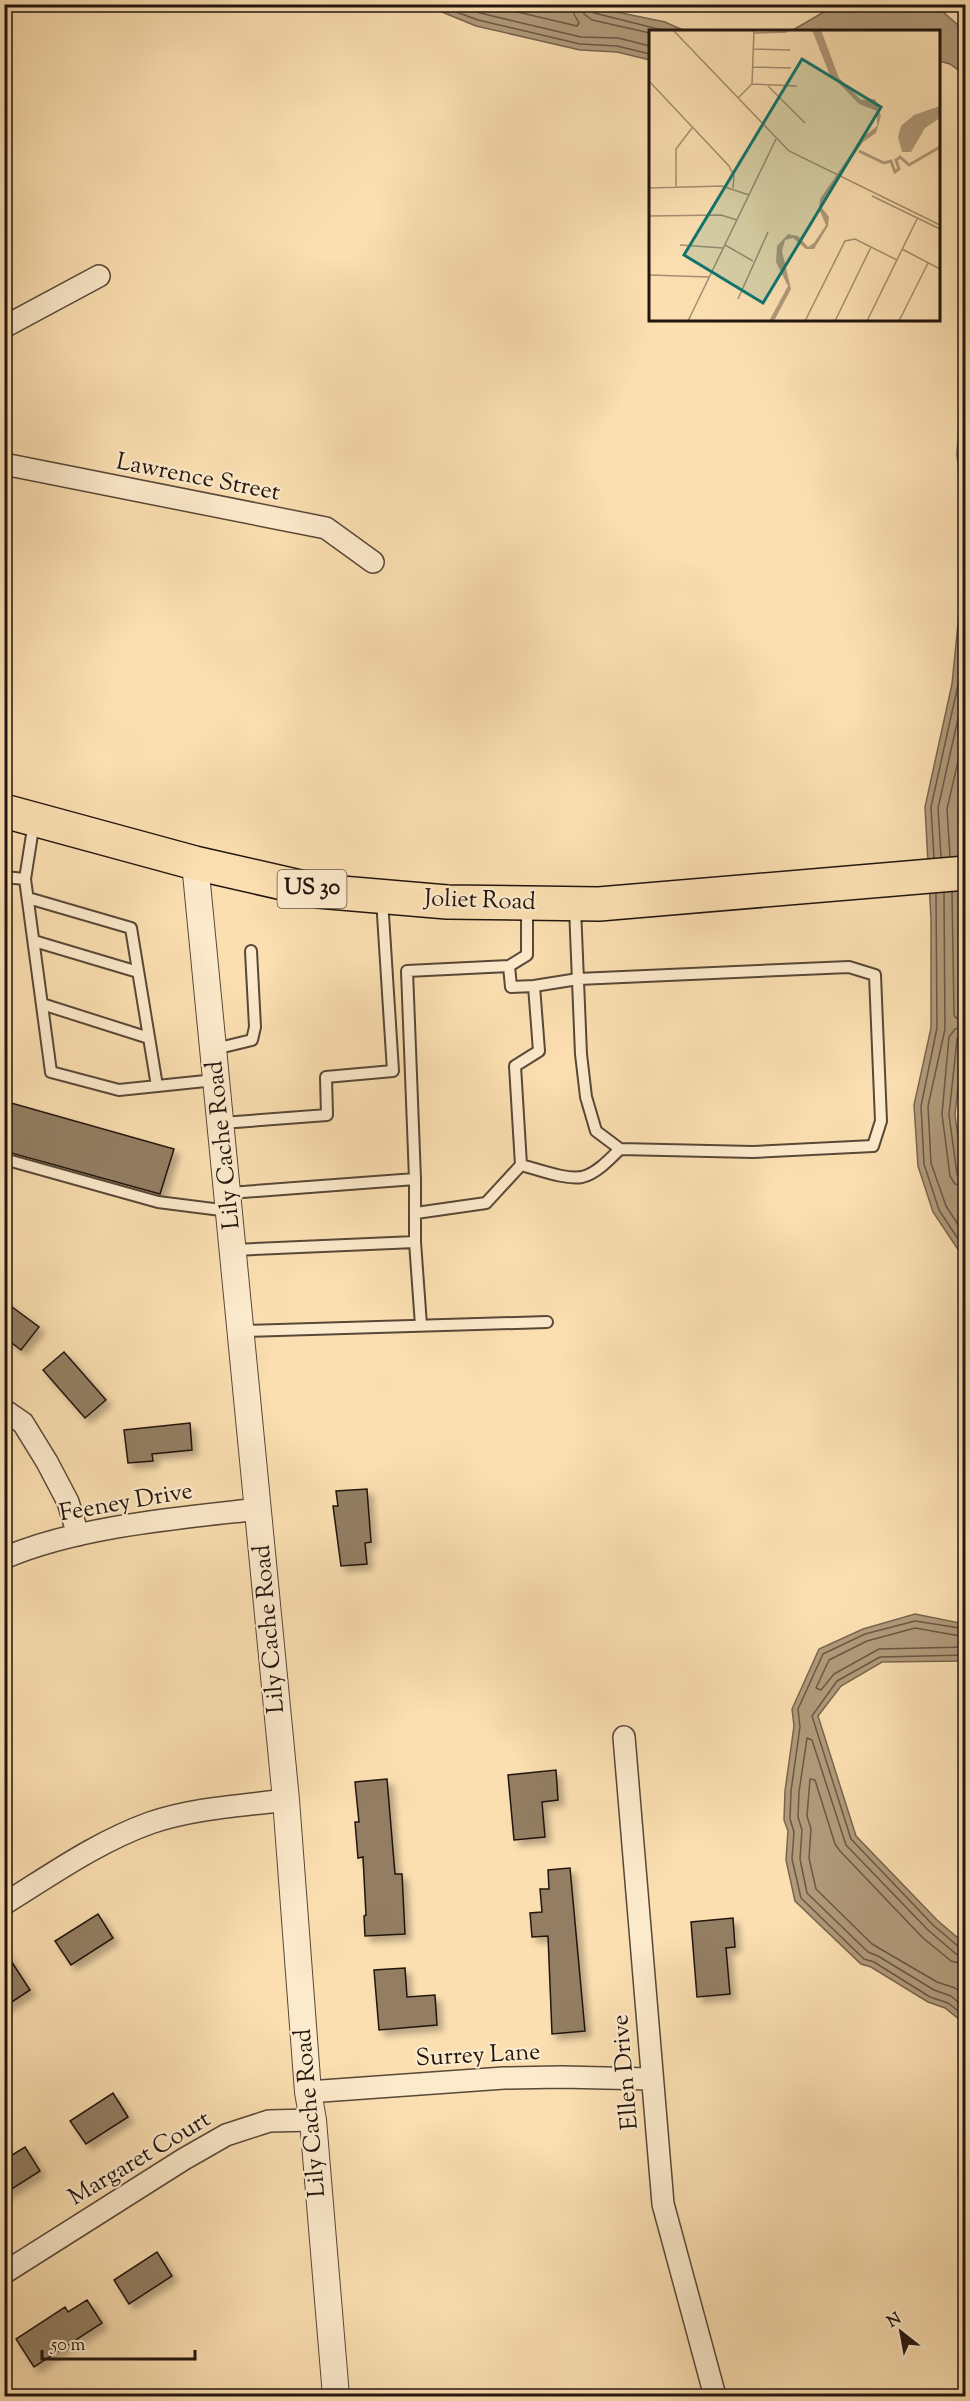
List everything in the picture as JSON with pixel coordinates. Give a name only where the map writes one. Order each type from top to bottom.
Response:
[{"type":"main road","name":"Joliet Road","points":[[20,815],[195,863],[318,891],[447,902],[599,904],[966,873]]},
{"type":"street","points":[[4,327],[99,276]]},
{"type":"street","name":"Lawrence Street","points":[[4,464],[326,528],[373,562]]},
{"type":"street","name":"Lily Cache Road","points":[[195,863],[230,1202],[286,1800],[308,2092],[313,2120],[336,2397]]},
{"type":"street","points":[[4,1410],[23,1423],[47,1462],[68,1502],[78,1535]]},
{"type":"street","name":"Feeney Drive","points":[[4,1558],[23,1550],[78,1535],[259,1509]]},
{"type":"street","name":"Ellen Drive","points":[[624,1737],[663,2204],[715,2397]]},
{"type":"street","points":[[4,1904],[110,1840],[150,1823],[184,1814],[286,1800]]},
{"type":"street","name":"Surrey Lane","points":[[308,2092],[515,2078],[651,2079]]},
{"type":"street","name":"Margaret Court","points":[[4,2273],[184,2158],[226,2135],[269,2121],[313,2120]]},
{"type":"lane","points":[[20,815],[28,898],[51,1072],[119,1090],[218,1080]]},
{"type":"lane","points":[[4,877],[26,879]]},
{"type":"lane","points":[[222,1124],[327,1116],[326,1077],[393,1071],[382,896]]},
{"type":"lane","points":[[28,898],[131,928],[157,1086]]},
{"type":"lane","points":[[421,1325],[415,1242],[415,1179],[407,971],[509,966],[527,955],[527,903]]},
{"type":"lane","points":[[509,966],[511,987],[578,979],[849,967],[875,975],[881,1121],[873,1146],[753,1152],[620,1149],[596,1131],[586,1097],[581,1054],[578,979],[574,904]]},
{"type":"lane","points":[[34,940],[138,972]]},
{"type":"lane","points":[[215,1049],[252,1040],[255,1027],[251,951]]},
{"type":"lane","points":[[416,1213],[486,1203],[521,1165],[515,1066],[538,1051],[534,986]]},
{"type":"lane","points":[[42,1004],[149,1038]]},
{"type":"lane","points":[[521,1165],[557,1174],[582,1177],[603,1166],[620,1149]]},
{"type":"lane","points":[[4,1159],[158,1202],[230,1202],[415,1179]]},
{"type":"lane","points":[[234,1250],[415,1242]]},
{"type":"lane","points":[[242,1330],[547,1322]]},
{"type":"water","points":[[425,5],[583,5],[665,22],[683,30],[649,30],[649,60],[617,52],[580,50],[476,26]]},
{"type":"water","points":[[836,5],[935,5],[965,31],[965,75],[950,64],[940,61],[940,30],[793,30]]},
{"type":"water","points":[[965,380],[965,531],[957,454],[961,389]]},
{"type":"water","points":[[965,554],[966,1009],[955,1115],[965,1189],[965,1260],[933,1212],[918,1166],[914,1105],[931,1028],[931,919],[925,807],[952,684]]},
{"type":"water","points":[[915,1614],[965,1624],[965,1661],[882,1662],[841,1686],[818,1716],[856,1836],[937,1920],[965,1944],[965,2024],[945,2008],[928,2002],[871,1967],[861,1964],[795,1901],[786,1860],[788,1831],[784,1820],[785,1791],[794,1726],[792,1709],[819,1649],[863,1629]]},
{"type":"building","points":[[4,1101],[174,1149],[160,1194],[4,1151]]},
{"type":"building","points":[[4,1301],[39,1327],[21,1350],[4,1337]]},
{"type":"building","points":[[64,1352],[106,1400],[85,1418],[43,1370]]},
{"type":"building","points":[[190,1423],[192,1450],[152,1454],[153,1461],[128,1463],[124,1430]]},
{"type":"building","points":[[367,1489],[371,1542],[365,1543],[367,1564],[341,1566],[333,1506],[338,1506],[336,1491]]},
{"type":"building","points":[[556,1770],[558,1800],[542,1802],[545,1837],[514,1840],[508,1775]]},
{"type":"building","points":[[387,1779],[395,1874],[402,1874],[405,1934],[365,1936],[363,1857],[358,1858],[355,1822],[359,1822],[355,1782]]},
{"type":"building","points":[[570,1868],[585,2031],[552,2034],[548,1936],[532,1937],[530,1913],[542,1912],[540,1889],[549,1889],[548,1870]]},
{"type":"building","points":[[98,1914],[113,1938],[71,1965],[55,1941]]},
{"type":"building","points":[[733,1918],[735,1947],[726,1948],[730,1994],[697,1997],[691,1922]]},
{"type":"building","points":[[4,1950],[30,1990],[4,2007]]},
{"type":"building","points":[[405,1968],[407,1997],[435,1995],[437,2025],[379,2030],[374,1970]]},
{"type":"building","points":[[113,2093],[128,2117],[86,2144],[70,2121]]},
{"type":"building","points":[[25,2147],[40,2171],[4,2194],[4,2160]]},
{"type":"building","points":[[157,2252],[172,2276],[129,2304],[114,2280]]},
{"type":"building","points":[[87,2300],[102,2323],[34,2367],[16,2339],[65,2307],[68,2312]]}]
